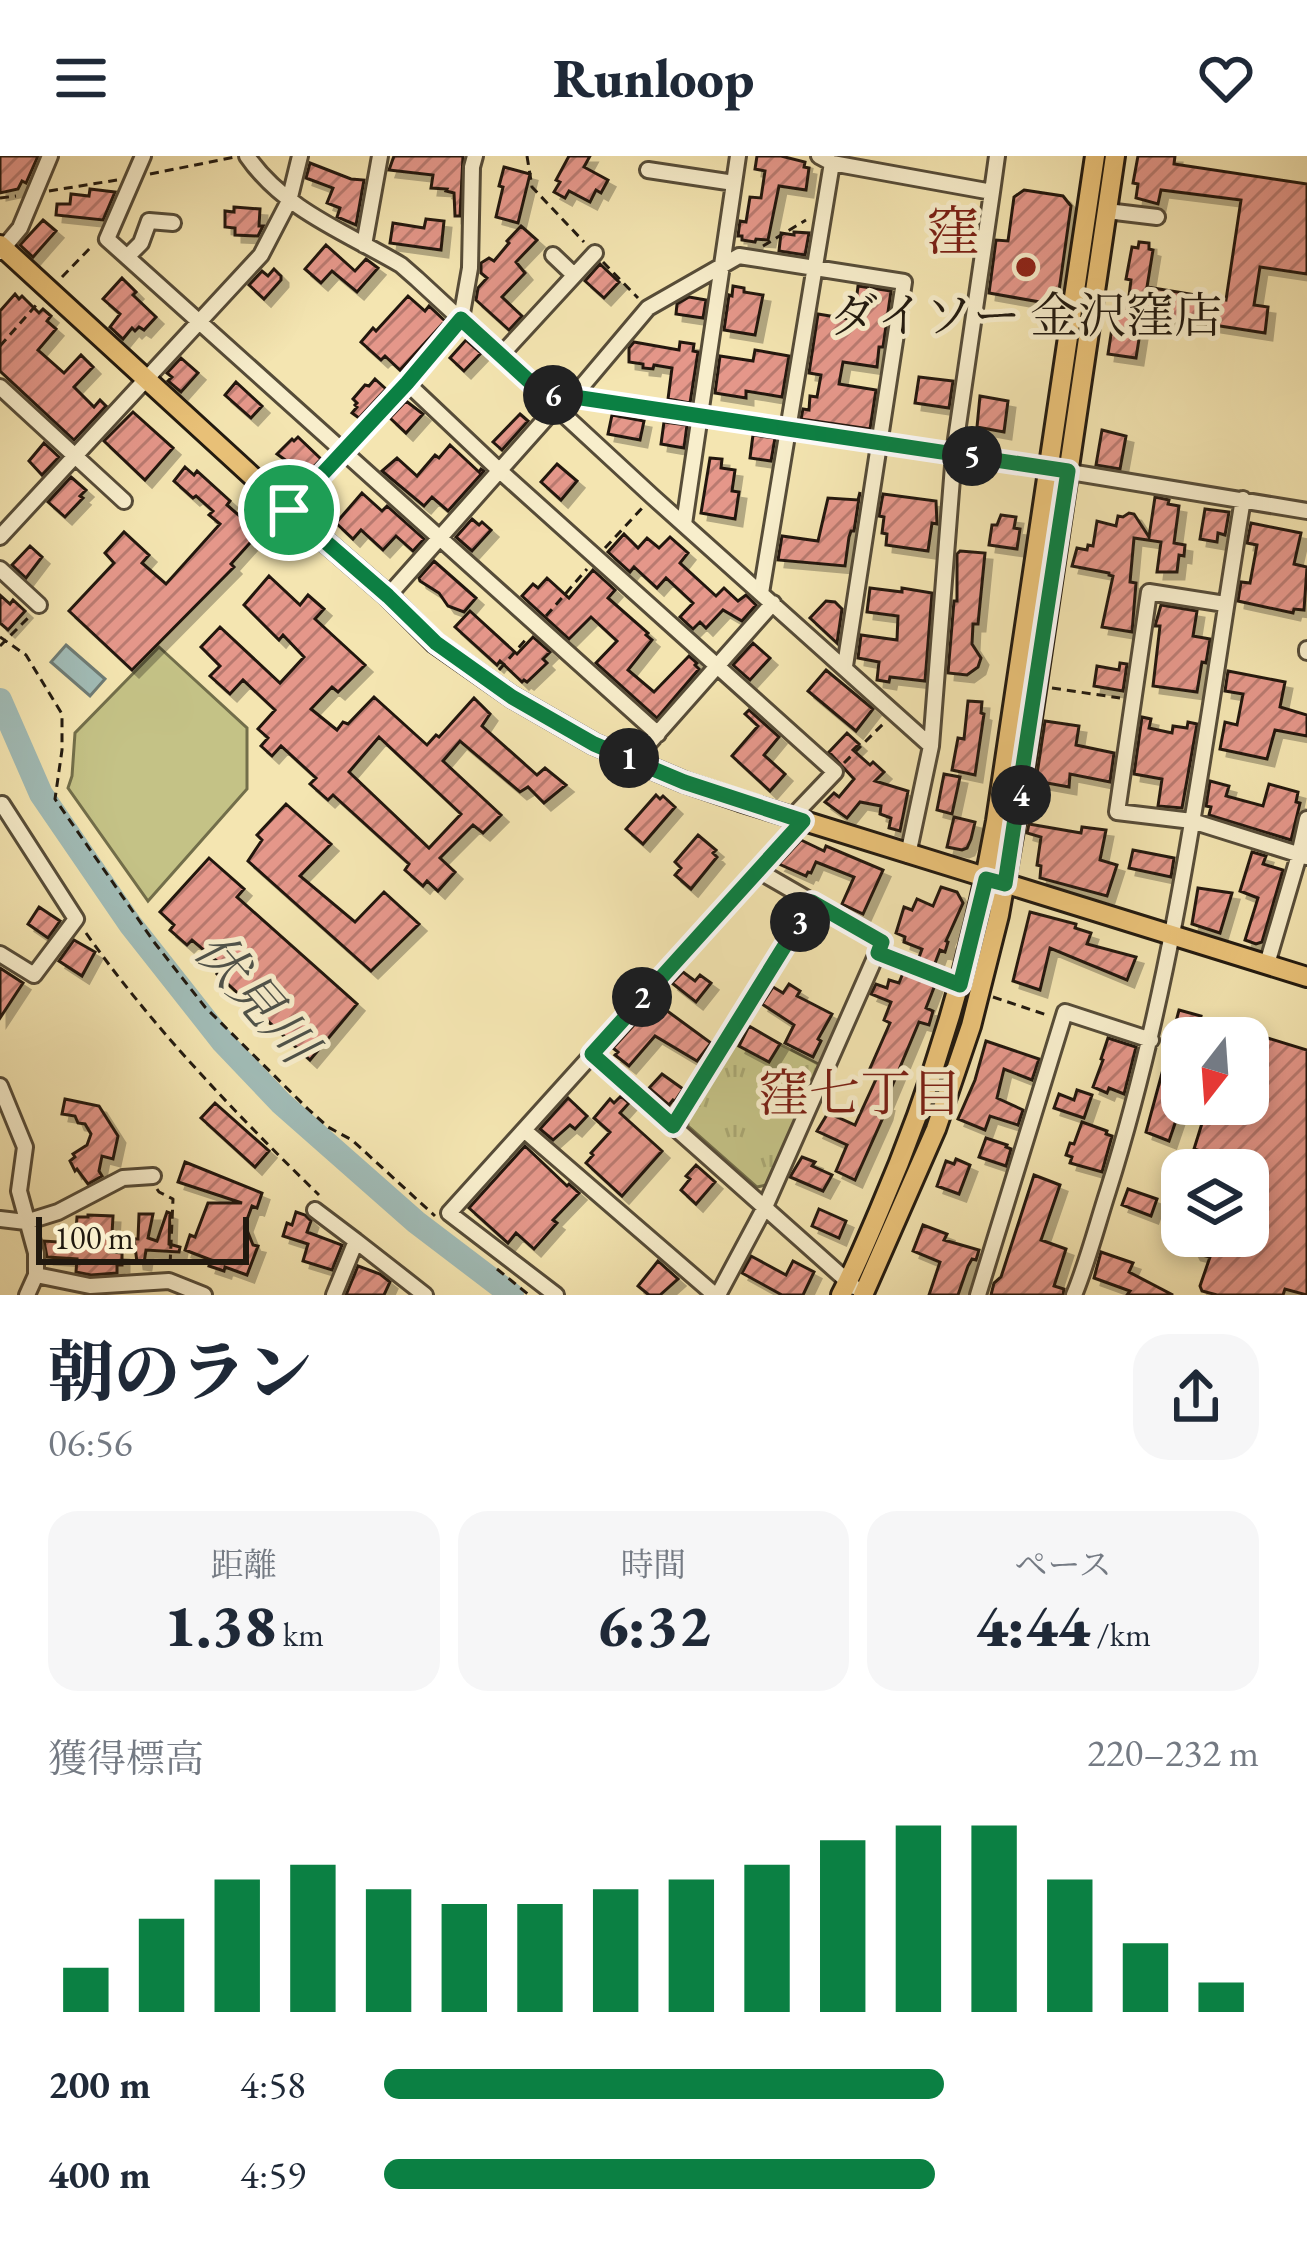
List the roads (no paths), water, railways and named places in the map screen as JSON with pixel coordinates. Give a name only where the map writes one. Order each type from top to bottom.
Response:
[{"type":"main road","points":[[857,1292],[996,881],[1036,686],[1095,156]]},
{"type":"main road","points":[[857,1292],[937,1129],[980,993],[1058,470],[1115,156]]},
{"type":"main road","points":[[1,248],[436,643],[594,744],[684,782],[797,819],[1307,977]]},
{"type":"street","points":[[1,248],[20,228],[50,156]]},
{"type":"street","points":[[143,156],[107,239],[658,734]]},
{"type":"street","points":[[248,156],[269,185],[289,201],[401,265],[931,746]]},
{"type":"street","points":[[0,538],[261,255],[289,201],[299,156]]},
{"type":"street","points":[[364,245],[380,156]]},
{"type":"street","points":[[289,510],[461,319],[470,268],[475,156]]},
{"type":"street","points":[[685,524],[738,156]]},
{"type":"street","points":[[908,855],[931,746],[954,453],[997,156]]},
{"type":"street","points":[[761,592],[825,209],[826,160],[992,192]]},
{"type":"street","points":[[649,170],[734,183]]},
{"type":"street","points":[[1107,211],[1157,217]]},
{"type":"street","points":[[127,257],[141,243],[148,221],[173,223]]},
{"type":"street","points":[[501,356],[595,253]]},
{"type":"street","points":[[553,255],[574,275]]},
{"type":"street","points":[[572,398],[648,308],[739,256],[904,282],[845,666]]},
{"type":"street","points":[[407,383],[835,772],[757,870],[448,1213],[556,1295]]},
{"type":"street","points":[[0,387],[124,501]]},
{"type":"street","points":[[541,392],[1307,511]]},
{"type":"street","points":[[388,596],[556,407]]},
{"type":"street","points":[[1078,1294],[1130,1123],[1173,934],[1243,499]]},
{"type":"street","points":[[0,569],[39,605]]},
{"type":"street","points":[[1226,604],[1149,592],[1117,812],[1192,821],[1303,856]]},
{"type":"street","points":[[634,760],[773,604]]},
{"type":"street","points":[[0,954],[34,974],[76,919],[1,803]]},
{"type":"street","points":[[1267,964],[1303,856],[1307,819]]},
{"type":"street","points":[[524,1130],[716,1295],[765,1207],[882,942],[757,870]]},
{"type":"street","points":[[673,1126],[812,902]]},
{"type":"street","points":[[978,1295],[1065,1012],[1151,1040]]},
{"type":"street","points":[[592,1054],[857,1292]]},
{"type":"street","points":[[2,1092],[25,1147],[19,1191],[36,1253],[35,1275],[27,1295]]},
{"type":"street","points":[[0,1220],[26,1222],[58,1212],[122,1178],[153,1176]]},
{"type":"street","points":[[316,1202],[356,1241],[425,1295]]},
{"type":"street","points":[[334,1295],[356,1241]]},
{"type":"street","points":[[35,1275],[89,1290],[160,1286],[204,1295]]},
{"type":"water","points":[[66,645],[105,679],[90,696],[51,662]]},
{"type":"waterway","name":"伏見川","points":[[0,700],[41,794],[130,924],[223,1042],[281,1103],[416,1222],[512,1295]]},
{"type":"place","name":"ダイソー 金沢窪店","points":[[1026,267]]},
{"type":"district","name":"窪","points":[[953,231]]},
{"type":"district","name":"窪七丁目","points":[[860,1093]]}]
